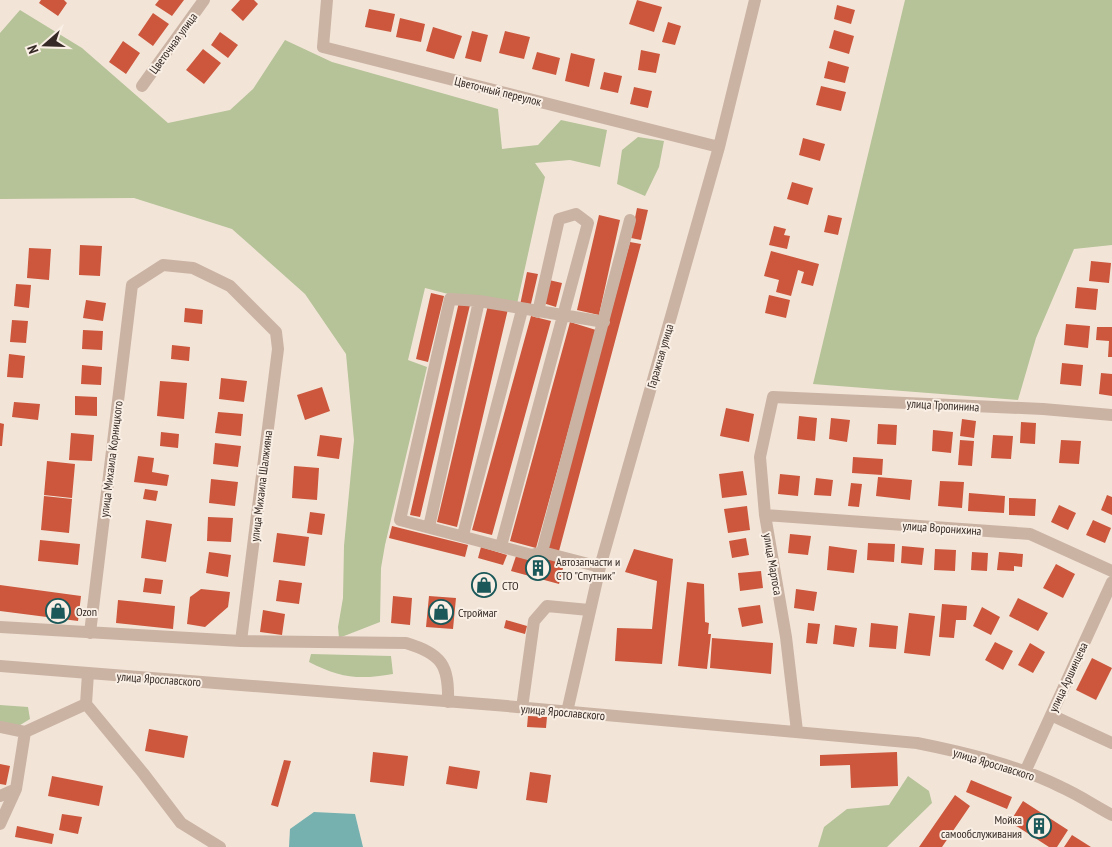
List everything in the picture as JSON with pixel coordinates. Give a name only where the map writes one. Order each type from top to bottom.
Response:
[{"type":"street","name":"Цветочная улица","points":[[142,86],[204,0]]},
{"type":"street","name":"Цветочный переулок","points":[[327,0],[323,47],[719,147]]},
{"type":"street","points":[[743,0],[750,18]]},
{"type":"street","name":"Гаражная улица","points":[[566,712],[600,566],[719,147],[755,0]]},
{"type":"street","points":[[501,546],[588,224],[576,214],[559,219],[538,312]]},
{"type":"street","points":[[542,552],[630,220]]},
{"type":"street","name":"улица Михаила Корницкого","points":[[90,633],[132,285],[163,265],[193,268],[230,286],[276,332]]},
{"type":"street","points":[[600,566],[542,552],[532,555],[463,535],[400,520],[450,299],[479,301],[522,310],[604,322]]},
{"type":"street","points":[[429,527],[479,301]]},
{"type":"street","points":[[463,535],[522,310]]},
{"type":"street","name":"улица Михаила Шалжияна","points":[[241,641],[278,349],[276,332]]},
{"type":"street","name":"улица Тропинина","points":[[773,397],[1043,409],[1112,415]]},
{"type":"street","name":"улица Мартоса","points":[[773,397],[760,457],[765,515],[786,636],[797,731]]},
{"type":"street","name":"улица Воронихина","points":[[765,515],[1030,534],[1112,571]]},
{"type":"street","name":"улица Аршинцева","points":[[1025,772],[1112,582]]},
{"type":"street","points":[[522,708],[534,621],[547,606],[589,610]]},
{"type":"street","points":[[0,627],[241,641],[406,643],[423,648],[439,661],[448,678],[448,702]]},
{"type":"street","name":"улица Ярославского","points":[[0,666],[797,731],[917,743],[970,754],[1025,772],[1062,787],[1112,816]]},
{"type":"street","points":[[88,674],[86,704],[181,823],[220,847]]},
{"type":"street","points":[[0,727],[25,732],[86,704]]},
{"type":"street","points":[[1051,715],[1112,743]]},
{"type":"street","points":[[0,824],[16,789],[25,732]]},
{"type":"street","points":[[0,796],[16,789]]},
{"type":"green space","points":[[905,0],[1112,0],[1112,245],[1074,249],[1036,338],[1018,400],[813,384]]},
{"type":"green space","points":[[20,10],[82,48],[168,123],[230,110],[253,89],[285,40],[332,62],[498,109],[502,149],[538,145],[561,120],[607,130],[600,167],[570,160],[535,163],[545,177],[517,304],[452,295],[425,288],[408,360],[427,367],[385,545],[381,568],[380,622],[339,638],[338,627],[343,598],[344,546],[354,440],[346,354],[305,294],[232,229],[134,198],[0,199],[0,33]]},
{"type":"green space","points":[[638,137],[664,141],[659,167],[645,196],[617,184],[622,150]]},
{"type":"green space","points":[[311,654],[391,656],[393,674],[360,677],[340,674],[309,662]]},
{"type":"green space","points":[[0,705],[28,707],[30,719],[12,730],[0,731]]},
{"type":"green space","points":[[908,776],[929,791],[932,803],[887,847],[818,847],[824,827],[847,809],[889,805]]},
{"type":"water","points":[[314,812],[355,814],[363,847],[289,847],[290,829]]},
{"type":"building","points":[[41,0],[64,0],[67,3],[58,16],[39,3]]},
{"type":"building","points":[[159,0],[184,0],[172,16],[155,5]]},
{"type":"building","points":[[240,0],[254,0],[258,4],[243,21],[231,10]]},
{"type":"building","points":[[637,0],[662,7],[654,32],[629,24]]},
{"type":"building","points":[[837,5],[855,10],[851,24],[834,19]]},
{"type":"building","points":[[369,9],[395,14],[391,32],[365,27]]},
{"type":"building","points":[[153,13],[169,24],[153,46],[138,35]]},
{"type":"building","points":[[400,18],[425,24],[421,42],[396,37]]},
{"type":"building","points":[[668,22],[681,26],[675,45],[662,42]]},
{"type":"building","points":[[433,27],[462,36],[454,59],[426,51]]},
{"type":"building","points":[[834,30],[854,36],[849,54],[829,48]]},
{"type":"building","points":[[472,31],[488,35],[481,62],[465,58]]},
{"type":"building","points":[[505,31],[530,37],[524,59],[499,53]]},
{"type":"building","points":[[220,32],[238,45],[228,58],[211,45]]},
{"type":"building","points":[[123,41],[140,53],[126,74],[109,62]]},
{"type":"building","points":[[203,49],[221,63],[204,84],[186,70]]},
{"type":"building","points":[[641,50],[660,54],[656,73],[638,70]]},
{"type":"building","points":[[537,52],[560,58],[556,75],[532,69]]},
{"type":"building","points":[[571,53],[595,59],[589,87],[565,81]]},
{"type":"building","points":[[828,61],[849,67],[845,83],[824,78]]},
{"type":"building","points":[[604,72],[622,76],[618,93],[600,89]]},
{"type":"building","points":[[821,86],[846,92],[841,111],[816,105]]},
{"type":"building","points":[[634,87],[652,91],[648,108],[630,104]]},
{"type":"building","points":[[803,138],[825,144],[820,161],[799,155]]},
{"type":"building","points":[[792,182],[813,188],[808,205],[787,199]]},
{"type":"building","points":[[637,208],[648,210],[641,240],[631,238]]},
{"type":"building","points":[[599,215],[620,220],[599,315],[577,310]]},
{"type":"building","points":[[828,215],[842,218],[838,235],[824,232]]},
{"type":"building","points":[[774,226],[786,229],[784,235],[790,236],[787,249],[769,245]]},
{"type":"building","points":[[630,242],[641,244],[559,551],[547,548]]},
{"type":"building","points":[[80,245],[102,246],[100,276],[79,275]]},
{"type":"building","points":[[29,248],[51,249],[49,280],[27,278]]},
{"type":"building","points":[[771,251],[819,264],[813,286],[801,283],[804,272],[798,270],[791,296],[776,292],[779,280],[764,276]]},
{"type":"building","points":[[1091,261],[1111,263],[1109,283],[1089,281]]},
{"type":"building","points":[[527,272],[538,274],[530,308],[520,305]]},
{"type":"building","points":[[549,280],[562,283],[556,307],[543,303]]},
{"type":"building","points":[[16,284],[31,285],[29,308],[14,306]]},
{"type":"building","points":[[1077,287],[1098,289],[1096,310],[1075,308]]},
{"type":"building","points":[[431,293],[444,296],[428,362],[416,359]]},
{"type":"building","points":[[769,295],[790,300],[786,318],[765,313]]},
{"type":"building","points":[[86,300],[106,303],[103,321],[83,318]]},
{"type":"building","points":[[459,302],[470,305],[420,517],[410,515]]},
{"type":"building","points":[[488,305],[508,309],[457,527],[437,522]]},
{"type":"building","points":[[185,308],[203,310],[202,324],[184,322]]},
{"type":"building","points":[[531,316],[551,321],[492,535],[472,530]]},
{"type":"building","points":[[12,320],[28,321],[26,343],[10,342]]},
{"type":"building","points":[[570,322],[596,330],[536,548],[510,541]]},
{"type":"building","points":[[1066,324],[1090,326],[1088,348],[1064,345]]},
{"type":"building","points":[[1097,327],[1112,327],[1112,357],[1108,357],[1109,341],[1096,340]]},
{"type":"building","points":[[83,330],[103,331],[102,350],[82,349]]},
{"type":"building","points":[[172,345],[190,347],[189,361],[171,359]]},
{"type":"building","points":[[9,354],[25,356],[23,378],[7,377]]},
{"type":"building","points":[[1062,363],[1083,365],[1081,386],[1060,384]]},
{"type":"building","points":[[82,365],[102,367],[101,385],[81,384]]},
{"type":"building","points":[[1101,373],[1112,374],[1112,396],[1099,394]]},
{"type":"building","points":[[221,378],[247,381],[244,402],[219,399]]},
{"type":"building","points":[[160,381],[187,383],[184,419],[157,416]]},
{"type":"building","points":[[322,387],[330,411],[305,420],[297,395]]},
{"type":"building","points":[[75,396],[97,397],[97,416],[75,415]]},
{"type":"building","points":[[14,402],[40,404],[38,420],[12,417]]},
{"type":"building","points":[[726,408],[754,414],[749,442],[720,436]]},
{"type":"building","points":[[218,412],[243,414],[241,436],[215,433]]},
{"type":"building","points":[[799,416],[817,418],[815,441],[797,439]]},
{"type":"building","points":[[831,418],[850,420],[847,442],[829,439]]},
{"type":"building","points":[[962,419],[976,421],[974,438],[960,436]]},
{"type":"building","points":[[1021,422],[1036,423],[1035,444],[1020,443]]},
{"type":"building","points":[[0,423],[4,424],[2,446],[0,446]]},
{"type":"building","points":[[878,424],[897,425],[896,445],[877,444]]},
{"type":"building","points":[[933,430],[953,432],[951,453],[932,451]]},
{"type":"building","points":[[161,432],[179,434],[178,448],[160,446]]},
{"type":"building","points":[[71,433],[94,435],[92,461],[69,460]]},
{"type":"building","points":[[320,435],[342,438],[339,459],[317,456]]},
{"type":"building","points":[[993,435],[1013,436],[1011,459],[991,458]]},
{"type":"building","points":[[960,440],[974,441],[972,466],[958,465]]},
{"type":"building","points":[[1061,440],[1081,441],[1079,464],[1059,463]]},
{"type":"building","points":[[215,443],[241,446],[238,467],[213,464]]},
{"type":"building","points":[[138,456],[154,458],[152,472],[169,475],[167,486],[134,482]]},
{"type":"building","points":[[853,457],[883,459],[882,475],[852,473]]},
{"type":"building","points":[[47,461],[75,464],[72,498],[44,495]]},
{"type":"building","points":[[294,466],[319,468],[317,500],[292,498]]},
{"type":"building","points":[[743,471],[747,495],[722,498],[719,474]]},
{"type":"building","points":[[780,474],[800,476],[798,496],[778,494]]},
{"type":"building","points":[[878,477],[912,480],[910,500],[876,496]]},
{"type":"building","points":[[816,478],[833,480],[831,496],[814,495]]},
{"type":"building","points":[[211,479],[238,482],[235,506],[209,503]]},
{"type":"building","points":[[940,481],[964,482],[962,508],[938,506]]},
{"type":"building","points":[[851,483],[862,484],[859,507],[848,506]]},
{"type":"building","points":[[145,489],[158,491],[156,501],[143,499]]},
{"type":"building","points":[[969,493],[1005,496],[1004,513],[968,511]]},
{"type":"building","points":[[1107,495],[1112,497],[1112,515],[1101,510]]},
{"type":"building","points":[[44,496],[72,499],[69,533],[41,530]]},
{"type":"building","points":[[1009,498],[1036,499],[1035,516],[1009,515]]},
{"type":"building","points":[[1059,505],[1076,513],[1068,530],[1051,522]]},
{"type":"building","points":[[747,506],[750,530],[728,533],[724,509]]},
{"type":"building","points":[[310,512],[325,514],[322,535],[307,533]]},
{"type":"building","points":[[208,517],[233,518],[231,542],[207,541]]},
{"type":"building","points":[[146,520],[172,524],[166,562],[141,558]]},
{"type":"building","points":[[1093,520],[1111,528],[1105,543],[1086,535]]},
{"type":"building","points":[[392,526],[468,545],[465,557],[389,538]]},
{"type":"building","points":[[277,533],[309,537],[305,566],[273,562]]},
{"type":"building","points":[[790,534],[811,536],[808,555],[788,553]]},
{"type":"building","points":[[746,538],[749,555],[732,558],[729,541]]},
{"type":"building","points":[[40,540],[80,544],[78,565],[38,561]]},
{"type":"building","points":[[868,543],[895,544],[894,562],[867,560]]},
{"type":"building","points":[[829,546],[857,550],[854,573],[827,570]]},
{"type":"building","points":[[902,546],[924,548],[922,565],[901,563]]},
{"type":"building","points":[[481,547],[507,555],[503,565],[478,558]]},
{"type":"building","points":[[634,549],[673,559],[662,664],[615,661],[617,628],[652,629],[657,581],[625,572]]},
{"type":"building","points":[[935,549],[956,550],[955,571],[934,570]]},
{"type":"building","points":[[209,552],[231,555],[228,577],[206,573]]},
{"type":"building","points":[[972,552],[988,553],[987,571],[971,570]]},
{"type":"building","points":[[999,552],[1023,554],[1022,567],[1014,566],[1014,571],[997,570]]},
{"type":"building","name":"Автозапчасти и СТО \"Спутник\"","points":[[516,556],[544,564],[546,558],[564,564],[559,584],[511,571]]},
{"type":"building","points":[[1056,564],[1075,574],[1063,598],[1043,588]]},
{"type":"building","points":[[761,571],[763,588],[740,591],[738,573]]},
{"type":"building","name":"СТО","points":[[476,577],[495,581],[492,593],[473,588]]},
{"type":"building","points":[[145,578],[163,580],[161,594],[143,592]]},
{"type":"building","points":[[279,580],[302,583],[299,604],[276,601]]},
{"type":"building","points":[[687,582],[704,584],[705,622],[709,623],[708,634],[711,634],[707,669],[678,666]]},
{"type":"building","points":[[0,585],[81,596],[78,621],[0,611]]},
{"type":"building","points":[[201,589],[230,592],[228,607],[205,627],[187,624],[190,597]]},
{"type":"building","points":[[796,589],[817,592],[814,611],[794,608]]},
{"type":"building","points":[[393,596],[412,598],[410,625],[391,623]]},
{"type":"building","name":"Строймаг","points":[[429,596],[456,598],[453,629],[426,627]]},
{"type":"building","points":[[1018,598],[1048,613],[1038,631],[1009,616]]},
{"type":"building","points":[[118,600],[175,606],[173,629],[116,623]]},
{"type":"building","points":[[942,604],[967,606],[966,620],[956,620],[954,638],[939,637]]},
{"type":"building","points":[[760,605],[763,623],[742,627],[738,608]]},
{"type":"building","points":[[982,607],[1000,617],[991,635],[973,626]]},
{"type":"building","points":[[263,610],[285,614],[282,635],[260,632]]},
{"type":"building","points":[[909,613],[935,616],[930,656],[904,653]]},
{"type":"building","points":[[506,620],[527,626],[525,634],[504,628]]},
{"type":"building","points":[[808,623],[820,624],[817,644],[806,643]]},
{"type":"building","points":[[871,623],[898,626],[896,649],[869,647]]},
{"type":"building","points":[[835,625],[857,628],[854,647],[833,644]]},
{"type":"building","points":[[712,638],[773,643],[771,674],[710,668]]},
{"type":"building","points":[[995,642],[1013,651],[1003,670],[985,660]]},
{"type":"building","points":[[1030,643],[1045,652],[1033,673],[1018,665]]},
{"type":"building","points":[[1092,658],[1112,668],[1096,700],[1076,690]]},
{"type":"building","points":[[528,716],[547,717],[546,728],[527,727]]},
{"type":"building","points":[[149,729],[188,736],[184,758],[145,751]]},
{"type":"building","points":[[373,752],[408,756],[404,786],[370,782]]},
{"type":"building","points":[[897,752],[898,786],[851,788],[850,765],[820,766],[820,755]]},
{"type":"building","points":[[284,760],[291,761],[278,807],[271,805]]},
{"type":"building","points":[[0,764],[10,766],[6,785],[0,784]]},
{"type":"building","points":[[449,766],[480,771],[477,789],[446,784]]},
{"type":"building","points":[[530,772],[551,775],[547,803],[526,800]]},
{"type":"building","points":[[52,776],[103,786],[99,806],[48,796]]},
{"type":"building","points":[[971,780],[1012,797],[1007,809],[966,792]]},
{"type":"building","points":[[955,795],[970,806],[942,847],[919,847]]},
{"type":"building","name":"Мойка самообслуживания","points":[[1023,801],[1068,830],[1057,847],[1049,847],[1010,822]]},
{"type":"building","points":[[62,814],[82,817],[78,834],[59,830]]},
{"type":"building","points":[[17,826],[54,834],[52,844],[15,837]]},
{"type":"building","points":[[1072,835],[1091,847],[1064,847]]},
{"type":"place","name":"Автозапчасти и СТО \"Спутник\"","points":[[538,568]]},
{"type":"place","name":"СТО","points":[[484,585]]},
{"type":"place","name":"Ozon","points":[[58,611]]},
{"type":"place","name":"Строймаг","points":[[441,612]]},
{"type":"place","name":"Мойка самообслуживания","points":[[1039,826]]}]
